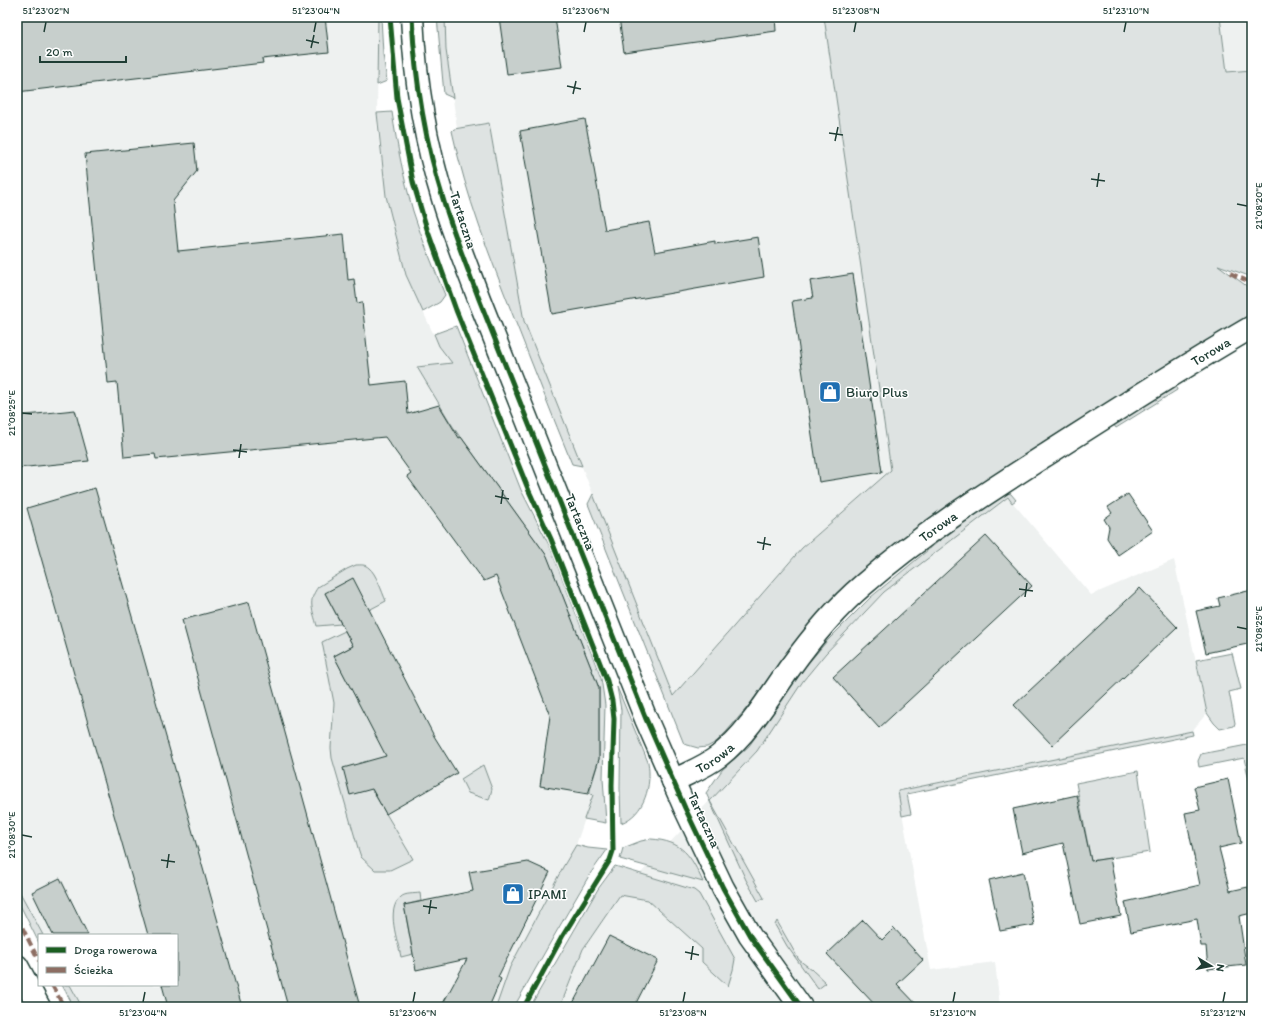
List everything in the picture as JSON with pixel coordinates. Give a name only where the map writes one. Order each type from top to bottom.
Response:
[{"type":"street","name":"Tartaczna","points":[[412,17],[413,49],[424,120],[442,193],[457,241],[487,321],[646,719],[706,854],[750,936],[801,1007]]},
{"type":"street","name":"Torowa","points":[[673,781],[705,766],[719,756],[734,742],[759,712],[790,668],[832,616],[862,586],[910,547],[974,501],[1148,389],[1252,327]]},
{"type":"street","points":[[17,966],[39,1007]]},
{"type":"shaded area","points":[[17,17],[378,17],[377,125],[386,196],[406,275],[439,346],[452,363],[417,367],[460,437],[546,555],[599,688],[599,759],[590,790],[593,795],[576,845],[510,967],[496,1007],[82,1007],[71,986],[178,986],[178,934],[42,934],[17,887]]},
{"type":"shaded area","points":[[378,17],[381,17],[383,54],[387,81],[377,85]]},
{"type":"shaded area","points":[[437,17],[445,17],[446,50],[453,98],[444,94]]},
{"type":"shaded area","points":[[445,17],[824,17],[892,470],[802,548],[673,696],[524,321],[489,123],[457,128],[446,50]]},
{"type":"shaded area","points":[[824,17],[1220,17],[1227,72],[1252,70],[1252,277],[1218,265],[1252,290],[1252,316],[1069,426],[1003,469],[927,526],[785,656],[750,704],[716,742],[707,747],[698,748],[684,744],[588,504],[593,494],[673,696],[802,548],[891,470]]},
{"type":"shaded area","points":[[1220,17],[1252,17],[1252,70],[1227,72]]},
{"type":"shaded area","points":[[392,112],[401,162],[413,211],[445,295],[440,302],[423,312],[406,275],[386,196],[377,113]]},
{"type":"shaded area","points":[[489,123],[524,321],[582,466],[572,464],[505,295],[471,203],[464,179],[452,131],[454,129]]},
{"type":"shaded area","points":[[456,326],[521,490],[550,547],[601,678],[605,705],[603,778],[606,823],[584,819],[593,795],[590,794],[590,790],[599,759],[599,688],[546,555],[460,437],[417,367],[452,363],[439,346],[434,334]]},
{"type":"shaded area","points":[[1176,386],[1177,390],[1116,428],[1113,424]]},
{"type":"shaded area","points":[[1007,492],[1016,500],[1012,503],[1008,497],[884,592],[826,653],[803,681],[757,751],[710,801],[764,898],[758,901],[746,880],[706,793],[722,770],[749,746],[804,668],[827,641],[871,597],[939,541]]},
{"type":"shaded area","points":[[1008,497],[1091,595],[1174,560],[1207,713],[1192,731],[898,791],[931,970],[995,962],[1000,1007],[560,1007],[583,949],[620,895],[757,751],[803,681],[826,653],[884,592]]},
{"type":"shaded area","points":[[356,565],[364,565],[372,570],[386,601],[369,610],[325,593],[341,624],[317,626],[312,602],[318,587]]},
{"type":"shaded area","points":[[345,631],[353,646],[334,656],[397,775],[372,790],[413,859],[390,870],[375,870],[361,857],[332,758],[331,748],[334,703],[322,642]]},
{"type":"shaded area","points":[[1232,653],[1241,689],[1229,692],[1235,723],[1234,726],[1220,729],[1207,713],[1196,660]]},
{"type":"shaded area","points":[[617,687],[648,762],[649,771],[648,789],[641,806],[629,819],[621,823],[621,710]]},
{"type":"shaded area","points":[[1192,731],[1193,735],[907,794],[911,814],[902,816],[898,791]]},
{"type":"shaded area","points":[[1252,744],[1252,793],[1244,758],[1199,767],[1198,761],[1201,754]]},
{"type":"shaded area","points":[[483,765],[492,789],[489,800],[468,793],[461,779]]},
{"type":"shaded area","points":[[1138,771],[1150,852],[1091,861],[1076,783]]},
{"type":"shaded area","points":[[651,839],[662,840],[678,847],[690,857],[703,882],[620,859],[623,848]]},
{"type":"shaded area","points":[[576,845],[607,850],[590,874],[514,1007],[496,1007],[510,967]]},
{"type":"shaded area","points":[[615,866],[694,890],[699,894],[735,959],[728,986],[702,962],[702,949],[648,900],[620,895],[583,949],[560,1007],[530,1007],[598,889]]},
{"type":"shaded area","points":[[17,887],[42,934],[38,934],[38,941],[17,899]]},
{"type":"shaded area","points":[[420,893],[421,901],[404,905],[413,954],[401,957],[395,934],[393,917],[396,902],[407,894]]},
{"type":"shaded area","points":[[777,921],[799,960],[826,983],[818,989],[787,946],[775,925]]},
{"type":"shaded area","points":[[63,986],[71,986],[82,1007],[74,1007]]},
{"type":"building","points":[[17,17],[325,17],[329,52],[262,59],[263,63],[17,92]]},
{"type":"building","points":[[499,17],[555,17],[562,67],[507,74]]},
{"type":"building","points":[[619,17],[775,17],[776,31],[624,52]]},
{"type":"building","points":[[585,119],[605,230],[649,222],[655,252],[715,241],[715,244],[758,237],[764,277],[552,314],[520,131]]},
{"type":"building","points":[[194,143],[197,171],[173,201],[178,251],[344,234],[348,280],[354,279],[357,303],[362,302],[371,385],[405,381],[408,414],[439,405],[459,438],[461,437],[547,556],[599,688],[599,759],[588,794],[540,786],[550,716],[496,576],[484,581],[407,476],[411,473],[385,437],[156,459],[155,454],[124,457],[117,382],[108,383],[85,154]]},
{"type":"building","points":[[853,274],[882,472],[819,482],[792,301],[813,298],[810,281]]},
{"type":"building","points":[[75,410],[89,461],[17,468],[17,416]]},
{"type":"building","points":[[95,488],[242,1007],[168,1007],[162,986],[178,986],[178,934],[148,934],[27,508]]},
{"type":"building","points":[[1128,494],[1153,531],[1118,555],[1107,538],[1109,527],[1104,519],[1112,513],[1108,507]]},
{"type":"building","points":[[986,536],[1032,586],[879,728],[833,677]]},
{"type":"building","points":[[353,578],[434,736],[457,773],[386,814],[372,789],[350,795],[343,768],[386,756],[334,656],[353,646],[325,593]]},
{"type":"building","points":[[1140,588],[1177,627],[1052,745],[1014,705]]},
{"type":"building","points":[[1252,590],[1252,643],[1206,653],[1196,611],[1220,606],[1218,598]]},
{"type":"building","points":[[249,602],[360,1007],[288,1007],[182,620]]},
{"type":"building","points":[[1228,779],[1241,843],[1219,848],[1230,891],[1248,887],[1252,913],[1239,916],[1246,965],[1208,969],[1206,946],[1201,946],[1197,919],[1131,932],[1125,902],[1200,885],[1185,813],[1200,810],[1194,787]]},
{"type":"building","points":[[1077,795],[1091,861],[1110,858],[1121,916],[1080,924],[1063,843],[1022,853],[1013,809]]},
{"type":"building","points":[[528,862],[550,872],[498,977],[501,979],[489,1007],[441,1007],[467,959],[416,970],[404,905],[473,891],[469,872]]},
{"type":"building","points":[[1023,872],[1034,925],[1000,931],[989,880]]},
{"type":"building","points":[[60,878],[88,934],[53,934],[32,892]]},
{"type":"building","points":[[863,920],[882,940],[894,928],[923,960],[897,984],[919,1007],[877,1007],[827,954]]},
{"type":"building","points":[[609,936],[658,960],[634,1007],[571,1007]]},
{"type":"marked path","points":[[1230,273],[1252,283]]},
{"type":"marked path","points":[[17,917],[38,959]]},
{"type":"marked path","points":[[53,986],[64,1007]]},
{"type":"cycle path","points":[[390,17],[397,98],[413,182],[427,229],[456,310],[529,491],[551,539],[607,681],[612,701],[614,719],[612,785],[613,851],[610,860],[562,937],[524,1007]]},
{"type":"cycle path","points":[[412,17],[418,87],[431,156],[448,214],[479,299],[646,719],[685,808],[723,888],[750,936],[801,1007]]},
{"type":"place","name":"Biuro Plus","points":[[830,392]]},
{"type":"place","name":"IPAMI","points":[[513,894]]}]
